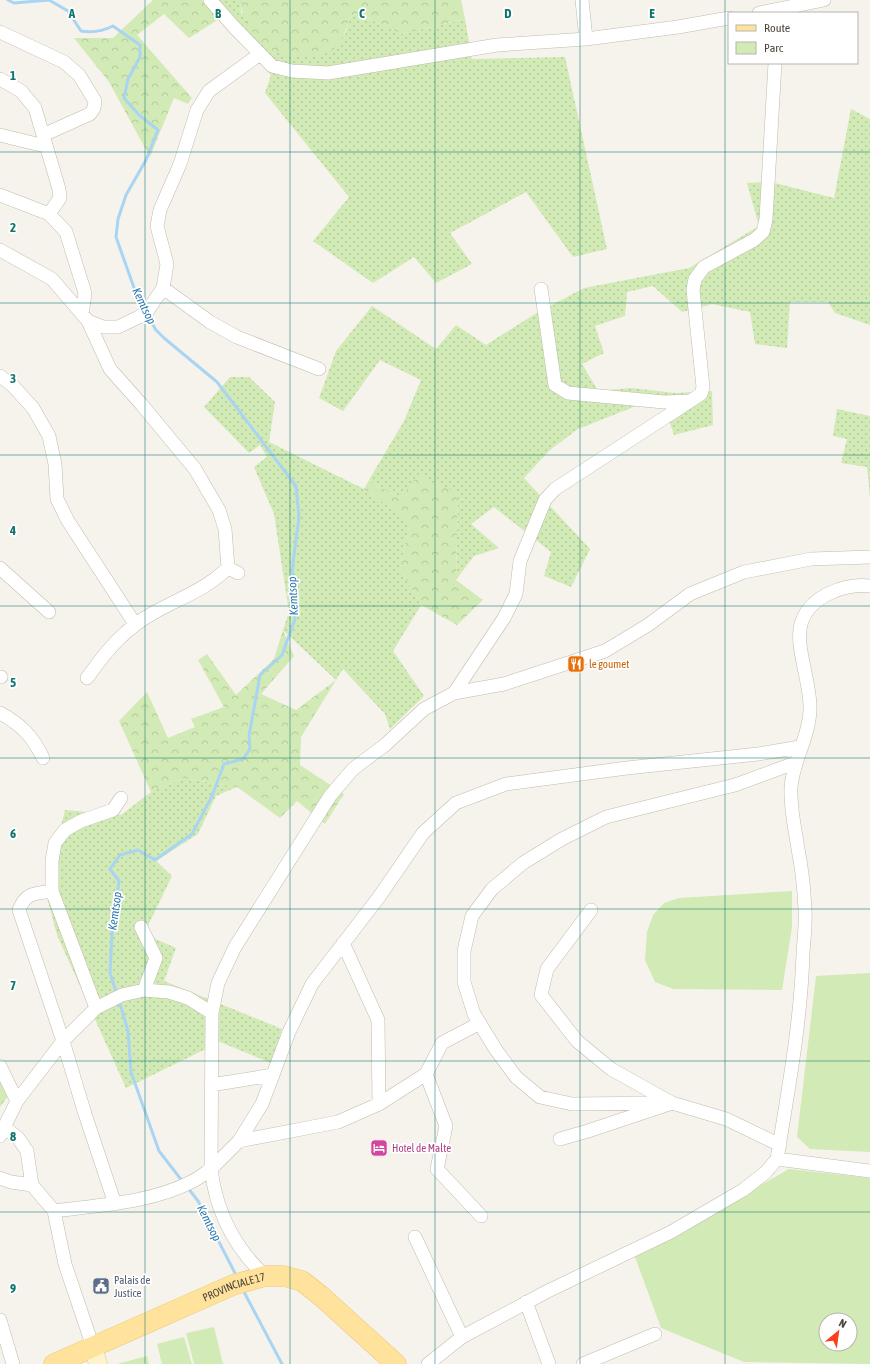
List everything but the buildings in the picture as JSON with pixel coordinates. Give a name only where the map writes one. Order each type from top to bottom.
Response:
[{"type":"main road","name":"PROVINCIALE 17","points":[[54,1364],[95,1355],[249,1280],[284,1276],[302,1282],[327,1301],[396,1364]]},
{"type":"street","points":[[210,0],[234,28],[272,66],[292,71],[328,73],[497,45],[586,39],[678,28],[728,18]]},
{"type":"street","points":[[582,0],[586,39]]},
{"type":"street","points":[[778,11],[824,0]]},
{"type":"street","points":[[0,32],[64,62],[79,75],[95,101],[94,108],[90,114],[44,140],[0,135]]},
{"type":"street","points":[[85,318],[103,326],[118,327],[139,317],[148,310],[163,288],[167,264],[158,226],[160,210],[180,164],[197,110],[209,91],[260,54]]},
{"type":"street","points":[[454,693],[507,612],[516,594],[520,561],[546,500],[555,489],[701,394],[703,388],[693,290],[695,279],[704,267],[754,240],[763,232],[766,220],[775,64]]},
{"type":"street","points":[[0,79],[21,91],[34,108],[60,198],[49,214]]},
{"type":"street","points":[[0,195],[49,214],[66,232],[85,293],[85,318]]},
{"type":"street","points":[[0,250],[52,279],[85,318],[110,369],[162,428],[195,469],[220,510],[225,529],[233,570],[196,593],[155,612],[135,624],[118,638],[87,678]]},
{"type":"street","points":[[163,288],[210,322],[237,337],[319,369]]},
{"type":"street","points":[[541,289],[555,385],[560,389],[568,393],[664,402],[691,401]]},
{"type":"street","points":[[0,376],[12,385],[33,408],[49,436],[55,464],[57,499],[68,521],[135,624]]},
{"type":"street","points":[[249,1280],[249,1261],[218,1207],[211,1169],[212,1013],[218,984],[235,947],[330,796],[353,769],[385,745],[424,709],[454,693],[504,684],[605,651],[648,625],[690,594],[744,572],[811,559],[870,557]]},
{"type":"street","points":[[0,568],[49,612]]},
{"type":"street","points":[[428,1364],[462,1337],[526,1302],[671,1232],[743,1190],[765,1173],[777,1159],[801,1000],[805,910],[798,850],[792,820],[791,787],[795,763],[810,719],[811,697],[800,642],[801,621],[811,606],[823,596],[842,588],[870,586]]},
{"type":"street","points":[[0,714],[12,719],[26,730],[36,742],[43,758]]},
{"type":"street","points":[[54,1211],[115,1204],[159,1194],[187,1183],[211,1169],[239,1142],[262,1104],[289,1032],[312,984],[379,897],[423,833],[456,804],[506,784],[627,768],[758,754],[800,747]]},
{"type":"street","points":[[672,1103],[572,1104],[540,1096],[516,1078],[496,1050],[474,1014],[464,982],[464,951],[472,916],[492,889],[523,863],[562,839],[606,818],[735,785],[795,763]]},
{"type":"street","points":[[96,1008],[52,891],[52,861],[55,844],[65,830],[81,821],[95,818],[113,810],[121,798]]},
{"type":"street","points":[[52,891],[31,894],[23,899],[19,910],[63,1041],[84,1114],[115,1204]]},
{"type":"street","points":[[591,910],[547,969],[541,996],[577,1041],[610,1069],[672,1103],[726,1119],[780,1145]]},
{"type":"street","points":[[141,927],[156,958],[144,990]]},
{"type":"street","points":[[343,943],[378,1020],[378,1104]]},
{"type":"street","points":[[95,1355],[65,1264],[54,1211],[32,1185],[27,1151],[18,1138],[2,1132],[17,1101],[63,1041],[96,1008],[122,995],[144,990],[169,992],[188,998],[212,1013]]},
{"type":"street","points":[[239,1142],[338,1122],[378,1104],[426,1074],[442,1043],[480,1023]]},
{"type":"street","points":[[0,1066],[17,1101]]},
{"type":"street","points":[[426,1074],[446,1126],[436,1169],[481,1216]]},
{"type":"street","points":[[211,1085],[273,1075]]},
{"type":"street","points":[[560,1139],[672,1103]]},
{"type":"street","points":[[777,1159],[870,1171]]},
{"type":"street","points":[[0,1178],[11,1182],[32,1185]]},
{"type":"street","points":[[414,1237],[462,1337]]},
{"type":"street","points":[[526,1302],[549,1364]]},
{"type":"street","points":[[0,1320],[13,1364]]},
{"type":"street","points":[[583,1364],[655,1334]]},
{"type":"green space","points":[[153,0],[202,0],[219,19],[189,38],[164,14],[137,35],[192,98],[188,104],[174,98],[150,157],[109,82],[74,38],[113,38]]},
{"type":"green space","points":[[202,0],[242,0],[241,13],[345,35],[349,18],[357,13],[402,34],[465,19],[472,59],[565,57],[607,249],[573,257],[526,192],[450,233],[472,264],[436,283],[414,257],[373,283],[313,241],[349,197],[265,93],[271,75]]},
{"type":"green space","points":[[242,0],[461,0],[465,19],[402,34],[357,13],[349,18],[343,38],[332,50],[316,56],[290,56],[275,52],[268,48],[256,36],[243,15]]},
{"type":"green space","points":[[851,109],[870,119],[870,325],[835,313],[828,302],[790,302],[787,348],[755,344],[750,312],[712,304],[682,312],[653,286],[627,292],[625,316],[595,326],[604,353],[582,364],[598,391],[631,388],[675,393],[712,391],[713,425],[674,435],[665,409],[636,406],[578,429],[550,450],[524,478],[590,549],[571,587],[544,576],[551,552],[494,507],[471,524],[499,548],[474,556],[456,580],[458,494],[400,498],[369,480],[404,421],[421,380],[380,360],[343,411],[319,398],[336,351],[372,306],[436,349],[456,325],[486,345],[535,314],[584,288],[689,268],[759,226],[747,183],[771,182],[834,198]]},
{"type":"green space","points":[[230,377],[249,377],[275,402],[269,442],[364,489],[410,521],[400,568],[421,605],[393,651],[424,696],[390,729],[385,714],[343,669],[336,680],[283,630],[289,612],[274,514],[254,467],[267,457],[260,445],[249,453],[204,407]]},
{"type":"green space","points":[[837,409],[870,416],[870,497],[867,467],[841,463],[847,439],[833,436]]},
{"type":"green space","points":[[419,474],[458,494],[456,580],[483,600],[457,625],[421,605],[400,568],[410,521],[364,489],[369,480],[400,498]]},
{"type":"green space","points":[[283,630],[294,656],[261,694],[296,710],[336,680],[301,737],[300,765],[344,794],[325,824],[297,801],[280,818],[237,787],[183,778],[151,792],[119,721],[147,692],[168,738],[195,727],[191,719],[224,707],[198,660],[207,654],[236,695],[274,659]]},
{"type":"green space","points":[[183,778],[237,787],[216,796],[198,834],[156,861],[172,876],[144,934],[176,948],[164,981],[282,1029],[271,1063],[220,1042],[126,1088],[57,935],[45,890],[65,810],[121,815],[151,792]]},
{"type":"green space","points":[[792,891],[792,927],[782,990],[673,989],[655,982],[645,960],[647,932],[653,915],[664,903],[679,898]]},
{"type":"green space","points":[[870,973],[870,1152],[810,1149],[797,1137],[816,976]]},
{"type":"green space","points":[[0,1080],[8,1096],[0,1107]]},
{"type":"green space","points":[[789,1169],[870,1178],[870,1364],[744,1362],[661,1328],[635,1257]]},
{"type":"green space","points":[[214,1327],[223,1364],[194,1364],[186,1333]]},
{"type":"green space","points":[[184,1337],[192,1364],[162,1364],[157,1344]]},
{"type":"green space","points":[[147,1356],[149,1364],[117,1364]]},
{"type":"waterway","name":"Kemtsop","points":[[8,0],[14,3],[49,0],[68,11],[81,31],[97,31],[113,26],[140,45],[140,57],[128,79],[124,98],[139,115],[158,130],[146,160],[126,195],[118,219],[116,237],[138,299],[143,308]]},
{"type":"waterway","name":"Kemtsop","points":[[117,995],[110,973],[112,934],[119,881],[110,869],[120,855],[138,850],[155,860],[192,834],[212,796],[224,764],[243,759],[250,749],[249,736],[260,675],[282,655],[295,619],[292,571],[299,517],[296,486],[217,382],[164,338],[156,330],[147,315]]},
{"type":"waterway","name":"Kemtsop","points":[[119,1000],[128,1031],[131,1072],[159,1151],[183,1182]]},
{"type":"waterway","name":"Kemtsop","points":[[188,1188],[198,1201],[237,1277]]},
{"type":"waterway","name":"Kemtsop","points":[[243,1290],[282,1364]]},
{"type":"place","name":"le goumet","points":[[576,664]]},
{"type":"place","name":"Hotel de Malte","points":[[379,1148]]},
{"type":"place","name":"Palais de Justice","points":[[101,1286]]}]
